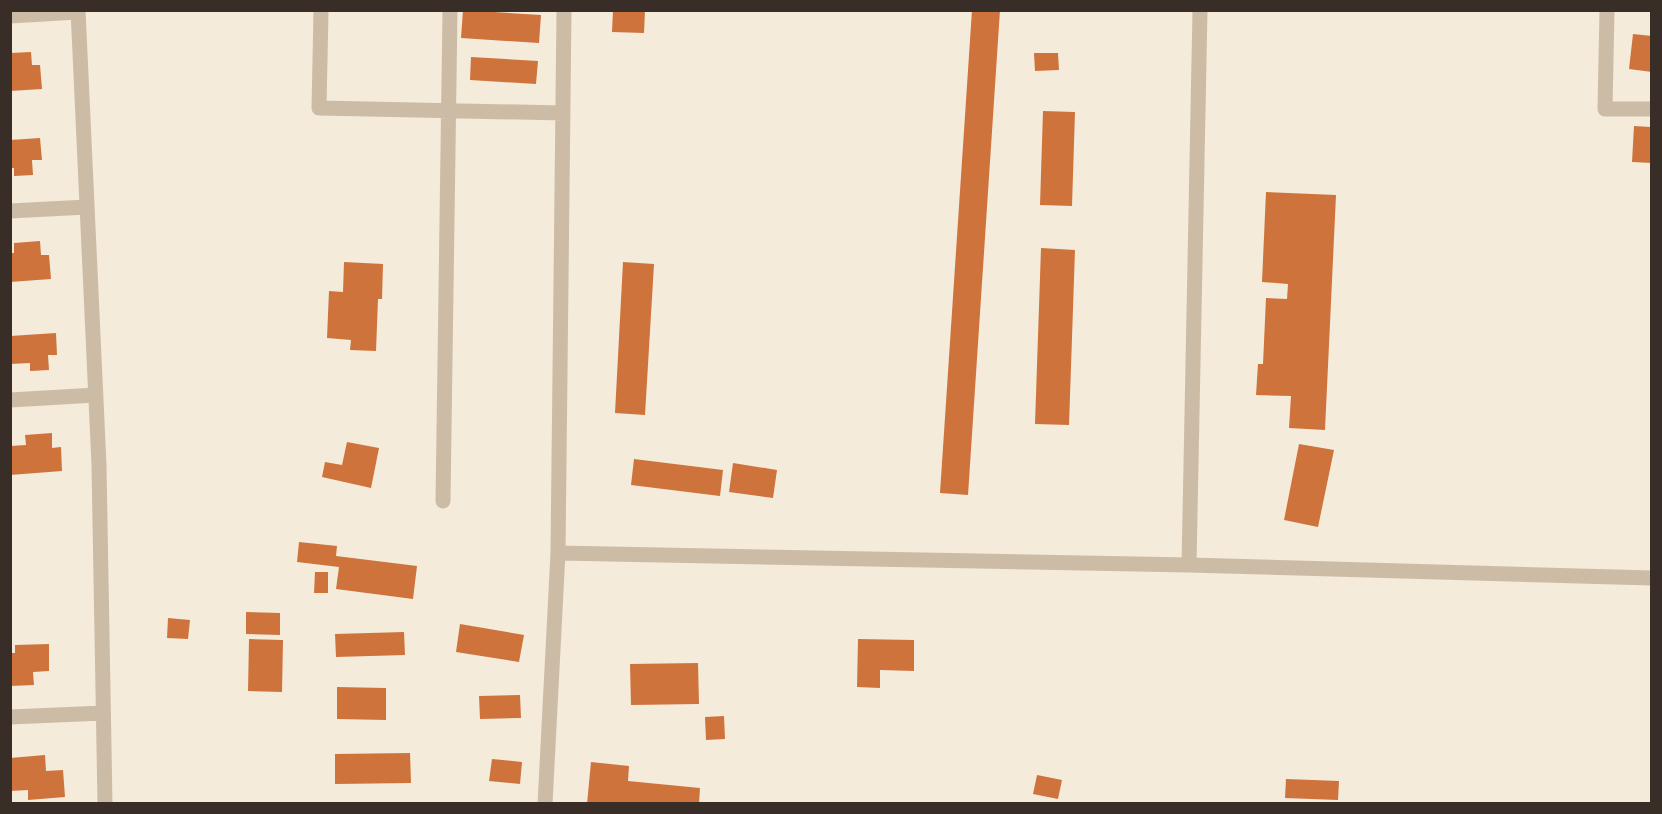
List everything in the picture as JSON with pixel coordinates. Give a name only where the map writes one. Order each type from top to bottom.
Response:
[{"type":"street","points":[[321,10],[319,108],[563,113]]},
{"type":"street","points":[[442,501],[450,10]]},
{"type":"street","points":[[545,804],[558,553],[564,10]]},
{"type":"street","points":[[1189,565],[1200,10]]},
{"type":"street","points":[[1607,10],[1605,109],[1652,109]]},
{"type":"street","points":[[10,16],[78,11],[96,395],[105,804]]},
{"type":"street","points":[[10,211],[87,207]]},
{"type":"street","points":[[10,399],[96,395]]},
{"type":"street","points":[[558,553],[1189,565],[1652,578]]},
{"type":"street","points":[[10,717],[103,713]]},
{"type":"building","points":[[463,10],[541,15],[539,43],[461,38]]},
{"type":"building","points":[[613,10],[645,10],[644,33],[612,32]]},
{"type":"building","points":[[972,10],[1000,10],[968,495],[940,493]]},
{"type":"building","points":[[1633,34],[1652,36],[1652,72],[1629,69]]},
{"type":"building","points":[[31,52],[32,65],[40,65],[42,89],[10,91],[10,53]]},
{"type":"building","points":[[1034,53],[1058,53],[1059,70],[1035,71]]},
{"type":"building","points":[[471,57],[538,61],[536,84],[470,80]]},
{"type":"building","points":[[1043,111],[1075,112],[1072,206],[1040,205]]},
{"type":"building","points":[[1634,126],[1651,127],[1652,163],[1632,162]]},
{"type":"building","points":[[40,138],[42,160],[32,160],[33,175],[14,176],[14,168],[10,168],[10,140]]},
{"type":"building","points":[[1266,192],[1336,195],[1325,430],[1289,428],[1291,396],[1256,395],[1258,364],[1263,364],[1266,298],[1287,299],[1288,284],[1262,282]]},
{"type":"building","points":[[40,241],[41,255],[49,255],[51,279],[10,282],[10,253],[14,253],[14,243]]},
{"type":"building","points":[[1041,248],[1075,250],[1069,425],[1035,424]]},
{"type":"building","points":[[344,262],[383,264],[382,299],[378,299],[376,351],[350,350],[351,340],[327,338],[329,291],[343,292]]},
{"type":"building","points":[[623,262],[654,264],[645,415],[615,413]]},
{"type":"building","points":[[56,333],[57,355],[48,355],[49,370],[30,371],[30,363],[10,364],[10,336]]},
{"type":"building","points":[[52,433],[52,448],[61,447],[62,471],[10,475],[10,446],[26,445],[25,435]]},
{"type":"building","points":[[347,442],[379,448],[371,488],[322,477],[325,462],[342,465]]},
{"type":"building","points":[[1299,444],[1334,450],[1318,527],[1284,520]]},
{"type":"building","points":[[634,459],[723,470],[720,496],[631,485]]},
{"type":"building","points":[[733,463],[777,470],[773,498],[729,492]]},
{"type":"building","points":[[299,542],[337,546],[336,556],[417,566],[413,599],[336,589],[339,567],[297,562]]},
{"type":"building","points":[[315,572],[328,572],[328,593],[314,593]]},
{"type":"building","points":[[246,612],[280,613],[280,635],[246,634]]},
{"type":"building","points":[[168,618],[190,620],[188,639],[167,638]]},
{"type":"building","points":[[460,624],[524,635],[519,662],[456,652]]},
{"type":"building","points":[[404,632],[405,655],[336,657],[335,634]]},
{"type":"building","points":[[249,639],[283,640],[282,692],[248,691]]},
{"type":"building","points":[[858,639],[914,640],[914,671],[880,670],[880,688],[857,687]]},
{"type":"building","points":[[49,644],[49,671],[33,672],[34,685],[10,686],[10,653],[15,653],[15,645]]},
{"type":"building","points":[[698,663],[699,704],[631,705],[630,664]]},
{"type":"building","points":[[337,687],[386,688],[386,720],[337,719]]},
{"type":"building","points":[[520,695],[521,718],[480,719],[479,696]]},
{"type":"building","points":[[724,716],[725,739],[706,740],[705,717]]},
{"type":"building","points":[[410,753],[411,783],[335,784],[335,754]]},
{"type":"building","points":[[45,755],[46,771],[63,770],[65,797],[28,800],[28,790],[10,791],[10,758]]},
{"type":"building","points":[[492,759],[522,762],[520,784],[489,781]]},
{"type":"building","points":[[591,762],[629,766],[628,781],[700,788],[699,804],[587,804]]},
{"type":"building","points":[[1037,775],[1062,780],[1058,799],[1033,794]]},
{"type":"building","points":[[1286,779],[1339,781],[1338,800],[1285,798]]}]
